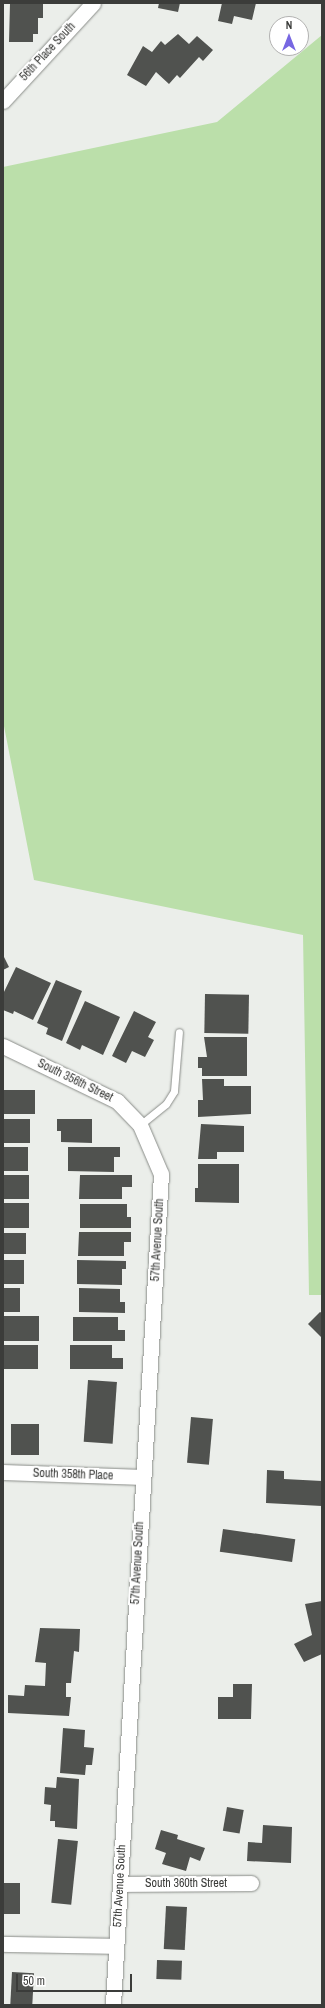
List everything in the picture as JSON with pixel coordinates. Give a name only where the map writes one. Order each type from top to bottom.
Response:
[{"type":"street","name":"56th Place South","points":[[3,101],[93,3]]},
{"type":"street","name":"South 356th Street","points":[[3,1046],[116,1101],[140,1125]]},
{"type":"street","name":"57th Avenue South","points":[[113,2005],[161,1174],[140,1125]]},
{"type":"street","name":"South 358th Place","points":[[3,1472],[143,1477]]},
{"type":"street","name":"South 360th Street","points":[[120,1884],[251,1884]]},
{"type":"street","points":[[3,1944],[116,1946]]},
{"type":"lane","points":[[140,1125],[166,1104],[174,1091],[179,1032]]},
{"type":"green space","points":[[322,35],[322,1295],[309,1295],[303,935],[34,880],[3,721],[3,167],[217,122],[297,56],[309,56],[309,46]]},
{"type":"building","points":[[10,3],[43,3],[43,18],[38,18],[38,34],[33,34],[33,42],[9,42]]},
{"type":"building","points":[[159,3],[180,3],[178,12],[158,8]]},
{"type":"building","points":[[222,3],[256,3],[252,20],[234,16],[232,24],[218,21]]},
{"type":"building","points":[[178,34],[189,44],[197,36],[213,50],[203,61],[199,57],[180,78],[177,75],[169,84],[156,72],[146,86],[127,75],[143,46],[152,52],[161,41],[165,45]]},
{"type":"building","points":[[3,955],[9,967],[3,970]]},
{"type":"building","points":[[16,967],[51,983],[33,1020],[14,1011],[13,1014],[3,1010],[3,994]]},
{"type":"building","points":[[56,980],[82,991],[62,1041],[46,1034],[48,1028],[37,1023]]},
{"type":"building","points":[[205,994],[249,995],[248,1034],[204,1033]]},
{"type":"building","points":[[85,1001],[120,1017],[103,1055],[82,1045],[80,1050],[66,1043]]},
{"type":"building","points":[[134,1011],[156,1022],[148,1037],[154,1040],[145,1057],[132,1051],[126,1063],[112,1056]]},
{"type":"building","points":[[204,1037],[247,1037],[247,1076],[202,1076],[202,1068],[198,1068],[198,1057],[207,1057]]},
{"type":"building","points":[[202,1079],[224,1079],[224,1086],[251,1086],[251,1114],[198,1117],[198,1100],[203,1100]]},
{"type":"building","points":[[3,1090],[35,1090],[35,1114],[3,1114]]},
{"type":"building","points":[[3,1119],[30,1119],[30,1143],[3,1143]]},
{"type":"building","points":[[57,1119],[92,1119],[92,1143],[61,1142],[61,1131],[57,1131]]},
{"type":"building","points":[[201,1124],[244,1126],[244,1152],[217,1152],[217,1159],[198,1159]]},
{"type":"building","points":[[3,1147],[28,1147],[28,1171],[3,1171]]},
{"type":"building","points":[[68,1147],[120,1147],[120,1157],[114,1157],[114,1172],[68,1171]]},
{"type":"building","points":[[198,1164],[239,1164],[239,1203],[195,1202],[195,1188],[198,1188]]},
{"type":"building","points":[[3,1175],[29,1175],[29,1199],[3,1199]]},
{"type":"building","points":[[80,1175],[132,1175],[132,1187],[122,1187],[122,1199],[79,1199]]},
{"type":"building","points":[[3,1203],[29,1203],[29,1228],[3,1228]]},
{"type":"building","points":[[80,1204],[127,1204],[127,1217],[131,1217],[131,1228],[80,1228]]},
{"type":"building","points":[[79,1232],[131,1232],[131,1242],[124,1242],[124,1256],[78,1256]]},
{"type":"building","points":[[3,1233],[26,1233],[26,1254],[3,1254]]},
{"type":"building","points":[[3,1260],[24,1260],[24,1284],[3,1284]]},
{"type":"building","points":[[77,1260],[126,1261],[126,1269],[122,1269],[122,1285],[77,1284]]},
{"type":"building","points":[[3,1288],[20,1288],[20,1312],[3,1312]]},
{"type":"building","points":[[79,1288],[120,1289],[120,1302],[125,1302],[125,1313],[79,1312]]},
{"type":"building","points":[[320,1312],[322,1313],[321,1337],[308,1324]]},
{"type":"building","points":[[3,1316],[39,1316],[39,1341],[3,1341]]},
{"type":"building","points":[[73,1317],[118,1317],[118,1330],[125,1330],[125,1341],[73,1341]]},
{"type":"building","points":[[3,1345],[38,1345],[38,1369],[3,1369]]},
{"type":"building","points":[[70,1345],[112,1345],[112,1358],[123,1358],[123,1369],[70,1369]]},
{"type":"building","points":[[88,1380],[117,1382],[113,1444],[84,1442]]},
{"type":"building","points":[[191,1417],[213,1419],[209,1465],[187,1463]]},
{"type":"building","points":[[11,1424],[39,1424],[39,1455],[11,1455]]},
{"type":"building","points":[[267,1470],[284,1471],[284,1479],[322,1481],[322,1506],[266,1503]]},
{"type":"building","points":[[223,1529],[295,1539],[292,1562],[220,1552]]},
{"type":"building","points":[[322,1601],[322,1654],[304,1662],[294,1644],[312,1635],[305,1604]]},
{"type":"building","points":[[40,1628],[80,1629],[79,1652],[74,1651],[71,1683],[66,1683],[66,1697],[71,1697],[69,1716],[8,1713],[8,1695],[24,1696],[25,1685],[45,1686],[46,1663],[35,1662]]},
{"type":"building","points":[[233,1684],[252,1684],[251,1719],[218,1719],[218,1697],[233,1697]]},
{"type":"building","points":[[63,1728],[85,1730],[84,1747],[94,1748],[92,1765],[86,1765],[85,1775],[60,1773]]},
{"type":"building","points":[[57,1777],[79,1779],[77,1829],[55,1827],[55,1821],[50,1821],[51,1805],[44,1804],[45,1787],[56,1788]]},
{"type":"building","points":[[227,1807],[244,1810],[240,1834],[223,1831]]},
{"type":"building","points":[[263,1825],[292,1827],[291,1863],[247,1861],[248,1842],[262,1843]]},
{"type":"building","points":[[161,1830],[178,1835],[177,1839],[205,1848],[200,1861],[190,1857],[186,1871],[162,1864],[166,1853],[155,1849]]},
{"type":"building","points":[[58,1839],[78,1841],[71,1905],[51,1903]]},
{"type":"building","points":[[3,1883],[20,1883],[20,1914],[3,1914]]},
{"type":"building","points":[[166,1906],[187,1907],[185,1950],[164,1949]]},
{"type":"building","points":[[157,1960],[182,1961],[181,1980],[156,1979]]},
{"type":"building","points":[[12,1972],[34,1973],[32,2005],[10,2005]]}]
